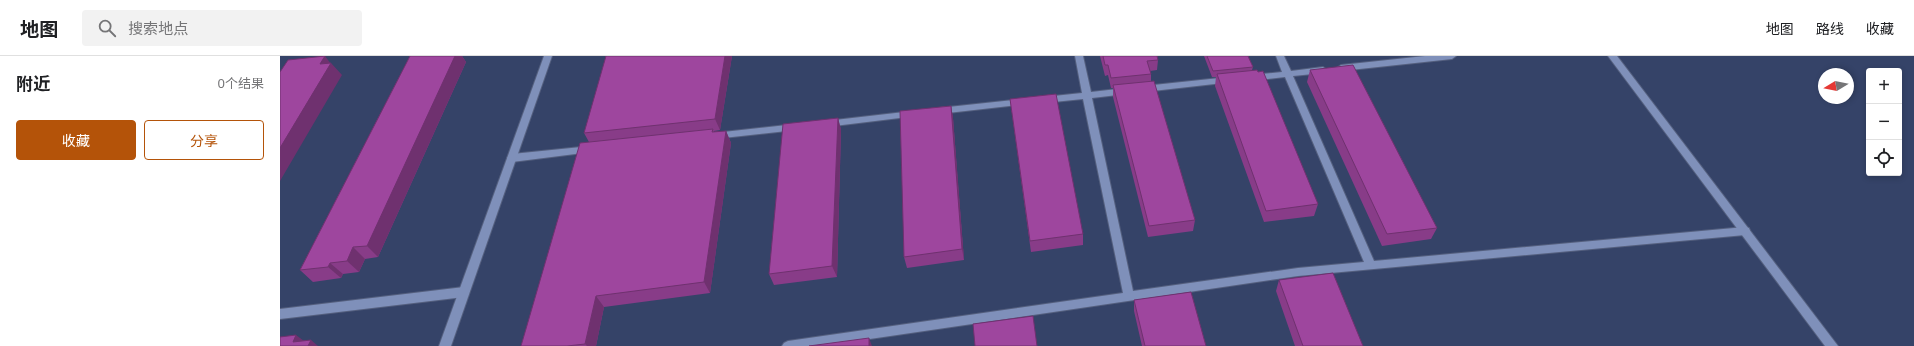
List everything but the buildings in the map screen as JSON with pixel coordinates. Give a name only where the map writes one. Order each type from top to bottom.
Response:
[{"type":"street","points":[[445,346],[548,56]]},
{"type":"street","points":[[1079,56],[1129,296]]},
{"type":"street","points":[[1280,56],[1371,265]]},
{"type":"street","points":[[819,124],[1452,56]]},
{"type":"street","points":[[1612,56],[1832,346]]},
{"type":"street","points":[[701,137],[803,126]]},
{"type":"street","points":[[512,158],[598,148]]},
{"type":"street","points":[[788,346],[1298,272],[1745,231]]},
{"type":"street","points":[[280,314],[464,292]]}]
